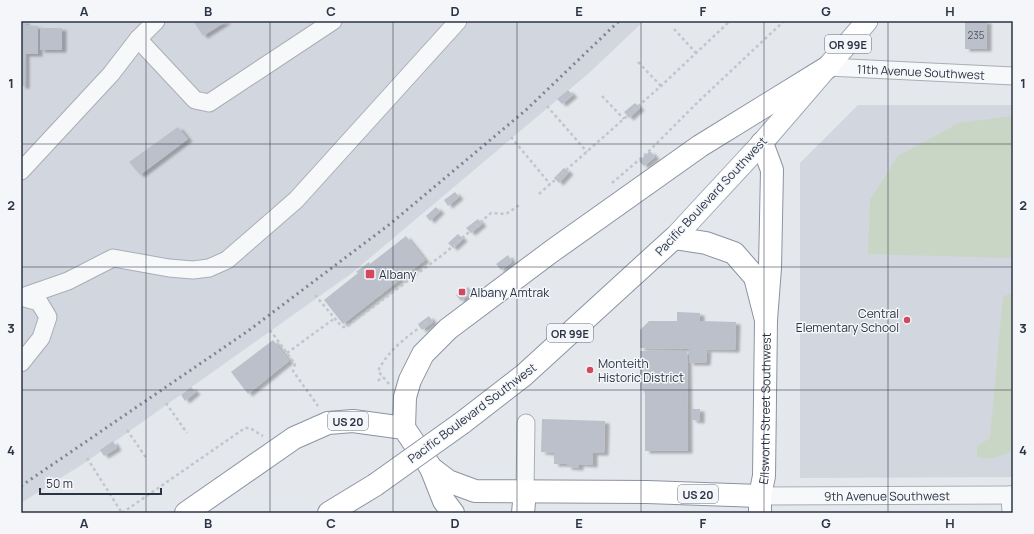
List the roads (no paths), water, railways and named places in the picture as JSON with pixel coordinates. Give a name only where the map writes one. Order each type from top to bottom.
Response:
[{"type":"highway","points":[[404,428],[406,398],[410,380],[423,354],[448,329],[552,251],[700,146],[828,67]]},
{"type":"highway","points":[[762,143],[772,170],[770,268],[766,320]]},
{"type":"highway","points":[[674,238],[706,243],[734,253],[755,277],[766,320]]},
{"type":"highway","name":"Pacific Boulevard Southwest","points":[[329,513],[375,485],[462,423],[524,375],[674,238]]},
{"type":"highway","name":"Ellsworth Street Southwest","points":[[760,504],[764,476],[766,320]]},
{"type":"highway","name":"US 20","points":[[186,513],[294,438],[328,424],[353,421],[404,428],[431,468],[448,480],[464,488],[483,491],[524,503],[647,492],[760,504]]},
{"type":"highway","points":[[431,468],[444,501],[453,513]]},
{"type":"main road","name":"Pacific Boulevard Southwest","points":[[674,238],[762,143],[867,21]]},
{"type":"street","points":[[21,171],[111,74],[138,39],[156,21]]},
{"type":"street","points":[[138,39],[195,100],[210,103],[333,21]]},
{"type":"street","points":[[22,297],[68,281],[113,258],[169,268],[193,270],[209,268],[227,260],[296,200],[458,21]]},
{"type":"street","name":"11th Avenue Southwest","points":[[828,67],[1013,76]]},
{"type":"street","points":[[21,363],[41,338],[48,317],[39,302],[22,297]]},
{"type":"street","points":[[524,503],[526,423]]},
{"type":"street","points":[[1011,513],[1012,495]]},
{"type":"street","name":"9th Avenue Southwest","points":[[760,504],[1012,495]]},
{"type":"railway","points":[[21,486],[248,331],[390,224],[526,110],[619,21]]},
{"type":"place","name":"Albany","points":[[370,274]]},
{"type":"place","name":"Albany Amtrak","points":[[462,292]]},
{"type":"place","name":"Central Elementary School","points":[[907,320]]},
{"type":"place","name":"Monteith Historic District","points":[[590,370]]}]
